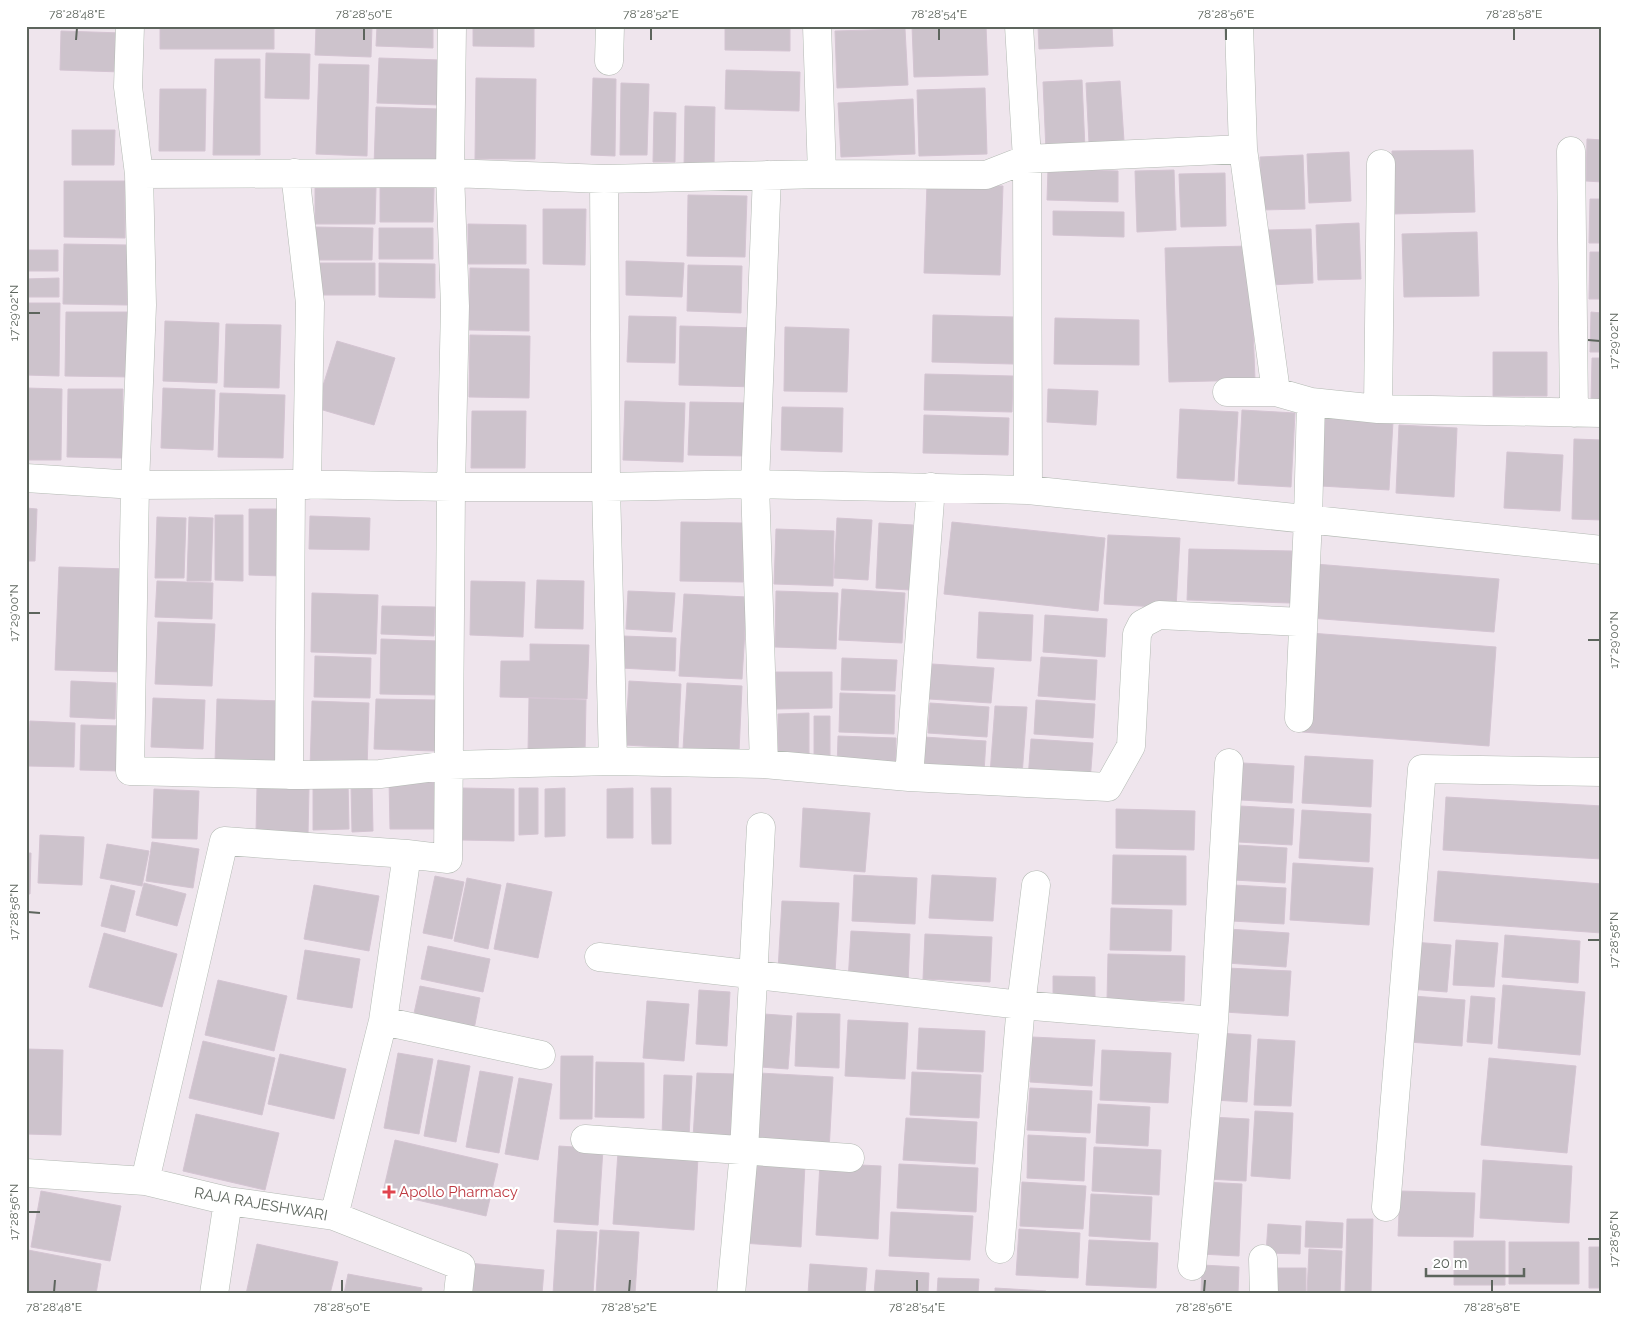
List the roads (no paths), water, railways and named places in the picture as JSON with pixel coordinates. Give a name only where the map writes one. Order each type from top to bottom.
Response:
[{"type":"street","points":[[130,26],[128,87],[139,174],[142,305],[135,485],[130,771],[288,775],[380,774],[450,765],[613,761],[764,764],[910,777],[1108,787],[1131,746],[1136,634],[1142,624],[1159,615],[1303,622]]},
{"type":"street","points":[[145,1181],[224,841],[407,854],[448,859],[451,487],[455,306],[450,173],[452,26]]},
{"type":"street","points":[[609,61],[610,26]]},
{"type":"street","points":[[817,26],[822,174]]},
{"type":"street","points":[[1019,26],[1027,159],[1028,490]]},
{"type":"street","points":[[1239,26],[1243,149],[1276,392]]},
{"type":"street","points":[[139,174],[450,173],[604,179],[767,174],[986,175],[1027,159],[1243,149]]},
{"type":"street","points":[[1571,151],[1574,413]]},
{"type":"street","points":[[1378,409],[1381,164]]},
{"type":"street","points":[[288,775],[299,484],[310,303],[295,173]]},
{"type":"street","points":[[764,764],[755,484],[767,174]]},
{"type":"street","points":[[604,179],[606,487],[613,761]]},
{"type":"street","points":[[1227,392],[1276,392],[1311,402],[1378,409],[1602,413]]},
{"type":"street","points":[[1299,718],[1311,402]]},
{"type":"street","points":[[26,478],[135,485],[299,484],[451,487],[606,487],[755,484],[1028,490],[1602,550]]},
{"type":"street","points":[[910,777],[931,488]]},
{"type":"street","points":[[1192,1266],[1214,1021],[1229,763]]},
{"type":"street","points":[[1386,1207],[1422,769],[1602,772]]},
{"type":"street","points":[[731,1294],[744,1151],[761,827]]},
{"type":"street","points":[[334,1216],[383,1021],[407,854]]},
{"type":"street","points":[[1000,1249],[1021,1005],[1036,885]]},
{"type":"street","points":[[600,957],[1021,1005],[1214,1021]]},
{"type":"street","points":[[383,1021],[541,1055]]},
{"type":"street","points":[[585,1139],[850,1158]]},
{"type":"street","name":"RAJA RAJESHWARI","points":[[26,1173],[145,1181],[228,1201],[334,1216],[461,1266],[458,1294]]},
{"type":"street","points":[[214,1294],[228,1201]]},
{"type":"street","points":[[1263,1259],[1264,1294]]},
{"type":"place","name":"Apollo Pharmacy","points":[[389,1192]]}]
